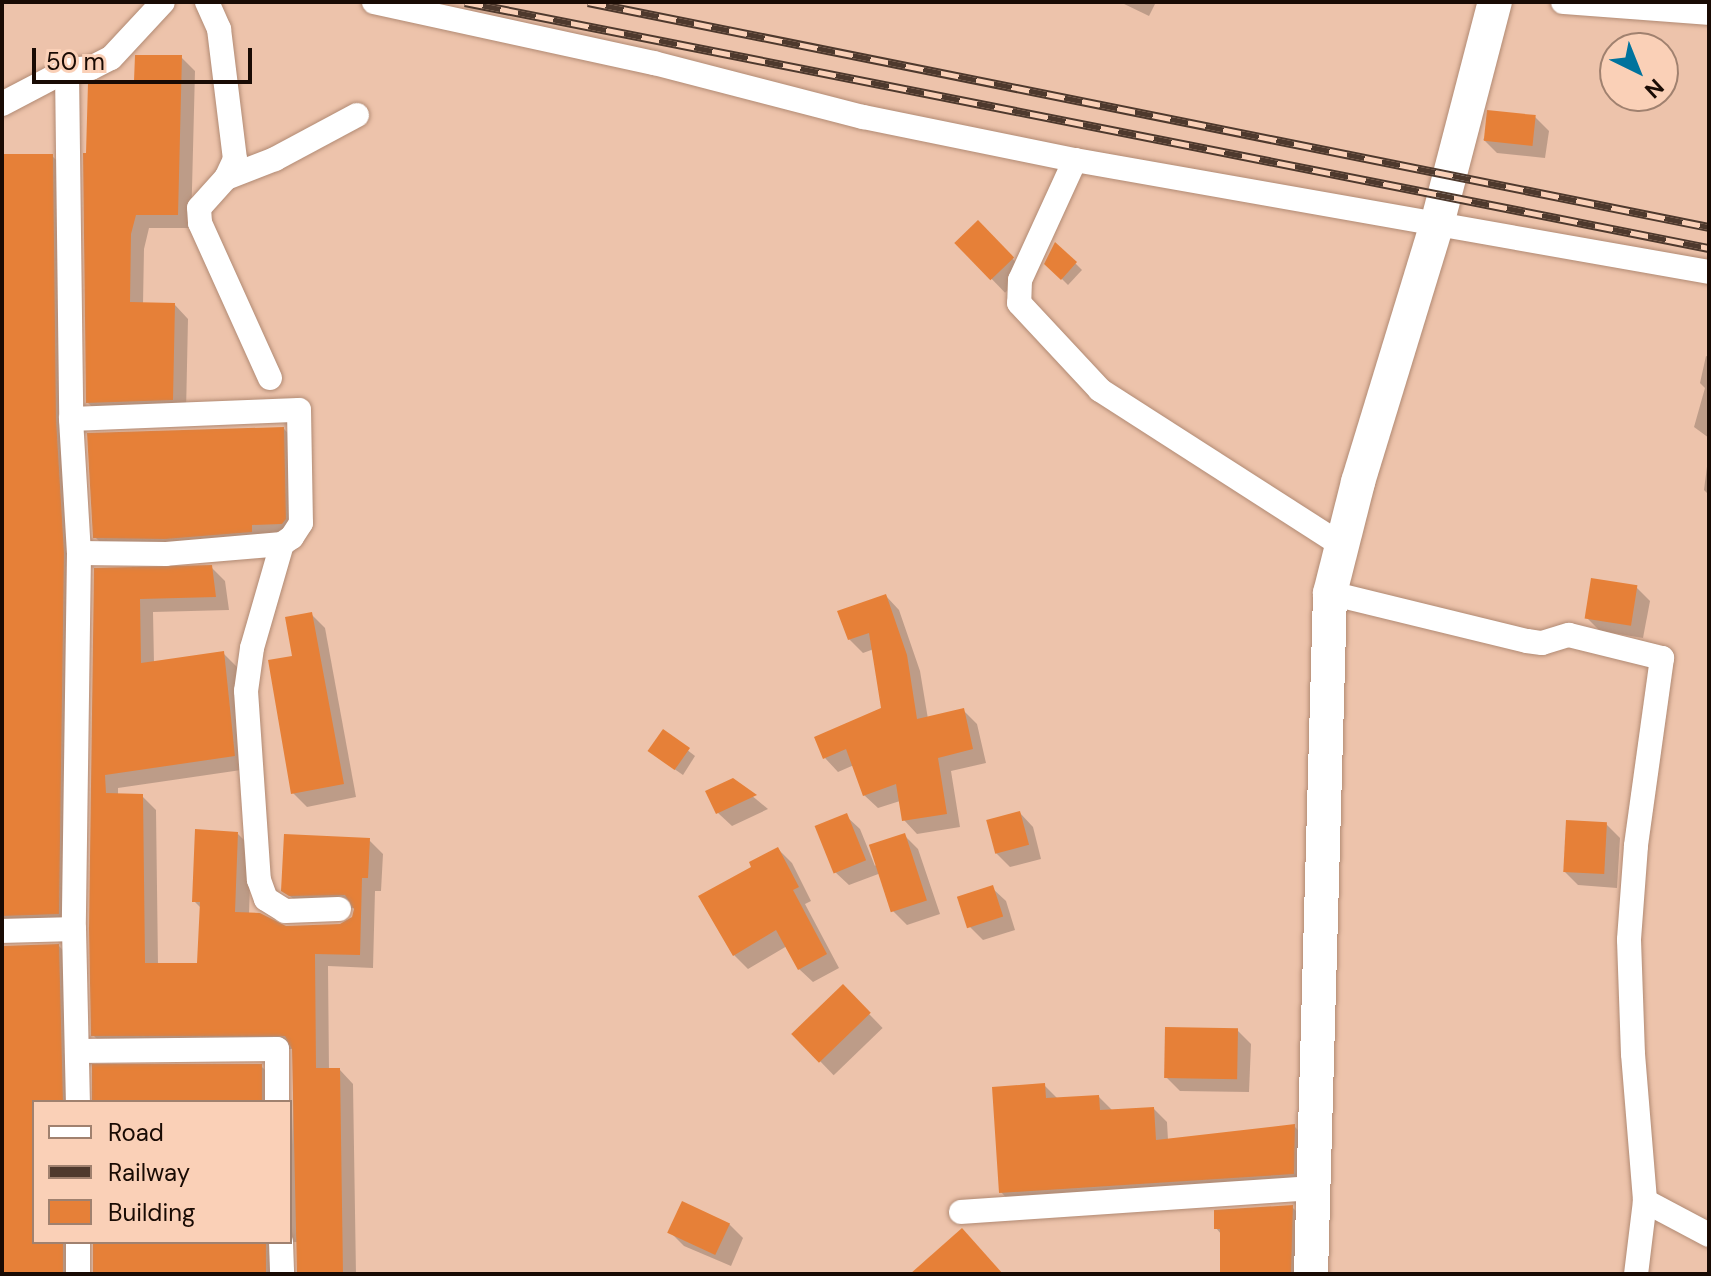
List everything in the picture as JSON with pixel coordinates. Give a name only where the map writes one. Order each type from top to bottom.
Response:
[{"type":"street","points":[[2,104],[67,70],[91,68],[111,58],[163,2]]},
{"type":"street","points":[[207,2],[219,29],[235,159],[226,178],[199,208],[200,223],[270,378]]},
{"type":"street","points":[[374,2],[654,63],[863,117],[1075,160],[1709,272]]},
{"type":"street","points":[[1311,1274],[1316,1188],[1316,1014],[1330,593],[1358,482],[1437,224],[1495,2]]},
{"type":"street","points":[[1563,2],[1709,13]]},
{"type":"street","points":[[67,70],[71,419],[79,553],[74,929],[78,1100]]},
{"type":"street","points":[[226,178],[275,159],[357,115]]},
{"type":"street","points":[[1075,160],[1020,280],[1019,303],[1100,390],[1343,546]]},
{"type":"street","points":[[71,419],[299,410],[301,523],[292,537],[282,544],[166,554],[79,553]]},
{"type":"street","points":[[282,544],[252,648],[246,691],[259,880],[266,899],[285,911],[339,909]]},
{"type":"street","points":[[1330,593],[1527,641],[1542,643],[1569,635],[1662,658],[1636,846],[1629,940],[1633,1054],[1645,1201],[1636,1274]]},
{"type":"street","points":[[2,931],[74,929]]},
{"type":"street","points":[[78,1051],[277,1049],[277,1100]]},
{"type":"street","points":[[961,1212],[1316,1188]]},
{"type":"street","points":[[1645,1201],[1709,1235]]},
{"type":"street","points":[[78,1244],[78,1274]]},
{"type":"street","points":[[281,1244],[282,1274]]},
{"type":"building","points":[[135,55],[182,55],[178,215],[136,215],[131,234],[130,302],[175,303],[173,400],[86,403],[83,153],[86,153],[88,83],[134,81]]},
{"type":"building","points":[[1487,110],[1536,115],[1532,146],[1484,141]]},
{"type":"building","points":[[2,154],[53,154],[56,419],[64,553],[59,914],[2,916]]},
{"type":"building","points":[[978,220],[1014,257],[990,280],[954,243]]},
{"type":"building","points":[[1055,242],[1077,262],[1061,280],[1044,264]]},
{"type":"building","points":[[284,427],[286,519],[282,524],[252,525],[252,532],[165,539],[93,538],[87,433]]},
{"type":"building","points":[[212,565],[216,597],[140,599],[141,663],[224,651],[235,756],[105,775],[106,793],[143,794],[145,963],[197,963],[200,902],[192,902],[195,829],[238,832],[235,912],[260,913],[286,926],[340,924],[352,917],[354,909],[345,895],[289,896],[281,891],[284,834],[370,838],[368,878],[362,878],[360,955],[315,954],[316,1068],[340,1068],[343,1274],[297,1274],[292,1049],[285,1036],[91,1036],[89,929],[94,568]]},
{"type":"building","points":[[1591,578],[1637,585],[1631,626],[1585,618]]},
{"type":"building","points":[[886,594],[907,655],[917,719],[964,708],[973,749],[938,758],[947,814],[902,821],[896,784],[863,796],[846,749],[823,759],[814,737],[881,708],[869,633],[848,640],[837,611]]},
{"type":"building","points":[[312,612],[344,784],[291,794],[268,660],[292,656],[285,617]]},
{"type":"building","points":[[663,729],[690,748],[675,770],[648,751]]},
{"type":"building","points":[[733,778],[757,795],[716,814],[705,791]]},
{"type":"building","points":[[1020,811],[1029,845],[995,854],[986,820]]},
{"type":"building","points":[[847,813],[866,860],[834,873],[815,826]]},
{"type":"building","points":[[1566,820],[1607,822],[1604,874],[1563,872]]},
{"type":"building","points":[[905,833],[927,901],[891,912],[869,845]]},
{"type":"building","points":[[778,847],[799,887],[793,890],[827,954],[798,970],[776,930],[733,956],[698,896],[751,867],[749,862]]},
{"type":"building","points":[[993,885],[1003,916],[967,928],[957,897]]},
{"type":"building","points":[[59,944],[63,1100],[32,1100],[32,1244],[63,1244],[63,1274],[2,1274],[2,946]]},
{"type":"building","points":[[843,984],[871,1013],[819,1063],[791,1034]]},
{"type":"building","points":[[1165,1027],[1238,1028],[1237,1079],[1164,1078]]},
{"type":"building","points":[[92,1064],[262,1064],[262,1100],[92,1100]]},
{"type":"building","points":[[1045,1083],[1046,1098],[1099,1095],[1100,1110],[1154,1107],[1156,1140],[1295,1124],[1294,1174],[999,1193],[992,1087]]},
{"type":"building","points":[[682,1201],[730,1223],[715,1255],[667,1233]]},
{"type":"building","points":[[1293,1205],[1291,1274],[1220,1274],[1220,1229],[1214,1229],[1214,1210]]},
{"type":"building","points":[[962,1228],[1003,1274],[910,1274]]},
{"type":"building","points":[[93,1244],[266,1244],[266,1274],[93,1274]]},
{"type":"railway","points":[[465,2],[1709,248]]},
{"type":"railway","points":[[588,2],[1709,227]]}]
